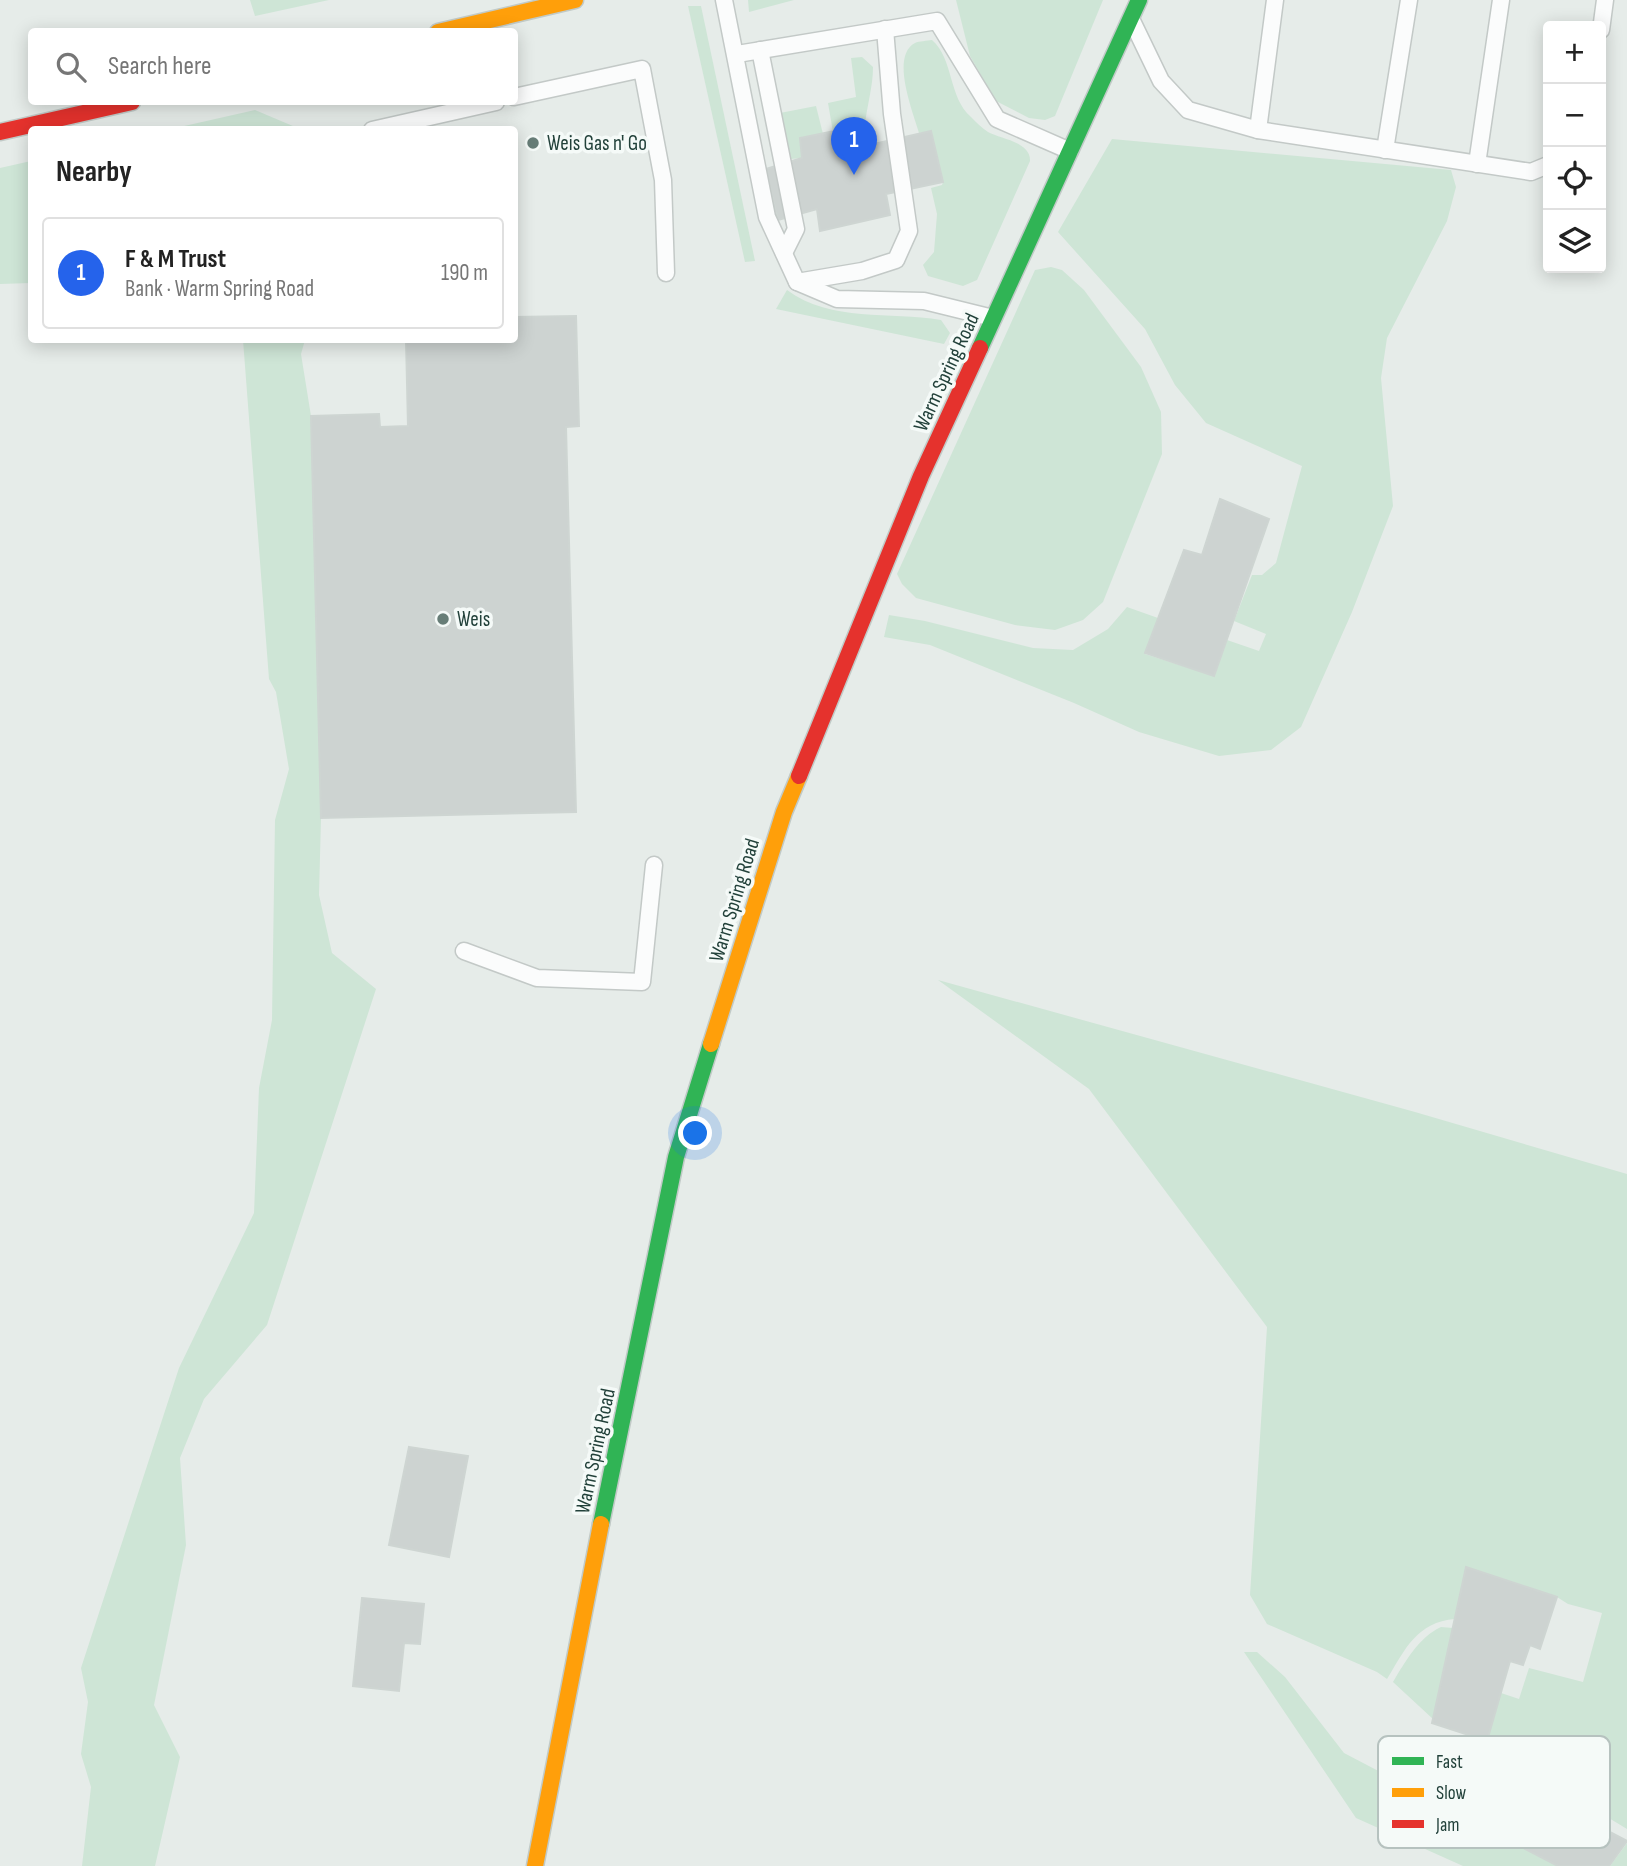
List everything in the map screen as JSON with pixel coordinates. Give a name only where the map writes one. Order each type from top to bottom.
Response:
[{"type":"main road","points":[[455,28],[575,0]]},
{"type":"main road","name":"Warm Spring Road","points":[[535,1866],[572,1668],[676,1157],[784,811],[921,476],[1139,0]]},
{"type":"main road","points":[[0,132],[119,105]]},
{"type":"lane","points":[[724,0],[737,54],[767,217],[797,282],[837,299],[924,301],[993,318]]},
{"type":"lane","points":[[1258,130],[1275,0]]},
{"type":"lane","points":[[1385,150],[1409,0]]},
{"type":"lane","points":[[1477,164],[1501,0]]},
{"type":"lane","points":[[1602,21],[1605,0]]},
{"type":"lane","points":[[1131,17],[1161,81],[1188,110],[1258,130],[1531,172],[1543,167]]},
{"type":"lane","points":[[737,54],[937,20],[997,119],[1070,151]]},
{"type":"lane","points":[[797,282],[862,271],[895,260],[909,232],[892,114],[885,29]]},
{"type":"lane","points":[[760,50],[796,229],[784,253]]},
{"type":"lane","points":[[518,96],[642,69],[663,180],[666,273]]},
{"type":"lane","points":[[390,126],[483,105]]},
{"type":"lane","points":[[464,951],[537,978],[642,982],[654,865]]},
{"type":"green space","points":[[250,0],[329,0],[255,16]]},
{"type":"green space","points":[[748,0],[794,0],[749,12]]},
{"type":"green space","points":[[956,0],[1103,0],[1055,116],[1045,120],[1029,118],[996,101],[970,56]]},
{"type":"green space","points":[[688,6],[701,6],[755,261],[745,262]]},
{"type":"green space","points":[[932,40],[944,57],[954,89],[964,109],[988,132],[1021,145],[1026,149],[1030,161],[977,280],[963,286],[928,276],[923,265],[934,252],[937,214],[931,188],[942,185],[943,182],[931,131],[919,133],[905,85],[904,60],[915,43]]},
{"type":"green space","points":[[862,57],[873,67],[865,125],[833,132],[828,103],[856,97],[851,58]]},
{"type":"green space","points":[[816,106],[823,134],[802,158],[791,159],[780,113]]},
{"type":"green space","points":[[255,110],[293,126],[184,126]]},
{"type":"green space","points":[[1112,139],[1451,170],[1456,187],[1447,221],[1387,338],[1381,378],[1393,506],[1352,612],[1301,727],[1271,750],[1219,756],[1139,732],[930,645],[884,637],[889,615],[925,621],[1033,648],[1073,650],[1108,629],[1127,607],[1158,618],[1145,654],[1214,676],[1227,640],[1259,651],[1266,634],[1234,621],[1252,575],[1262,575],[1276,563],[1302,466],[1206,423],[1175,385],[1145,329],[1058,232]]},
{"type":"green space","points":[[28,162],[28,283],[0,284],[0,168]]},
{"type":"green space","points":[[1051,267],[1062,270],[1084,290],[1141,367],[1161,412],[1162,454],[1103,602],[1083,620],[1055,630],[1015,625],[916,598],[902,584],[897,574],[1035,270]]},
{"type":"green space","points":[[787,290],[804,300],[842,312],[941,320],[950,333],[944,344],[776,309]]},
{"type":"green space","points":[[243,343],[304,343],[301,354],[311,416],[321,818],[319,895],[332,953],[376,989],[267,1325],[204,1399],[180,1458],[186,1545],[154,1705],[180,1757],[155,1866],[82,1866],[91,1787],[81,1754],[88,1702],[81,1668],[179,1368],[254,1213],[259,1088],[272,1020],[275,820],[289,769],[276,692],[269,679]]},
{"type":"green space","points":[[938,980],[1415,1112],[1627,1174],[1627,1829],[1610,1819],[1610,1736],[1489,1736],[1501,1693],[1519,1699],[1529,1668],[1583,1682],[1602,1613],[1568,1604],[1557,1597],[1467,1567],[1455,1619],[1431,1625],[1422,1631],[1406,1648],[1387,1679],[1377,1672],[1267,1624],[1250,1595],[1267,1327],[1089,1089]]},
{"type":"green space","points":[[1441,1627],[1453,1628],[1433,1719],[1393,1682],[1419,1644]]},
{"type":"green space","points":[[1244,1652],[1257,1652],[1285,1677],[1344,1753],[1378,1771],[1378,1828],[1356,1818]]},
{"type":"green space","points":[[1627,1843],[1627,1866],[1610,1866]]},
{"type":"green space","points":[[1423,1848],[1526,1848],[1558,1866],[1463,1866]]},
{"type":"building","points":[[869,124],[874,144],[931,131],[943,182],[886,194],[890,215],[820,231],[817,209],[778,220],[766,169],[802,158],[800,138]]},
{"type":"building","name":"Weis","points":[[576,316],[579,426],[566,427],[576,812],[321,818],[311,416],[379,414],[380,427],[408,426],[406,343],[518,343],[518,317]]},
{"type":"building","points":[[1220,499],[1269,519],[1214,676],[1145,653],[1184,550],[1202,555]]},
{"type":"building","points":[[409,1447],[468,1456],[449,1557],[389,1545]]},
{"type":"building","points":[[1466,1567],[1557,1597],[1540,1649],[1530,1645],[1523,1665],[1510,1661],[1488,1736],[1472,1736],[1432,1723]]},
{"type":"building","points":[[362,1598],[424,1604],[420,1644],[404,1643],[399,1691],[353,1686]]},
{"type":"building","points":[[1610,1832],[1627,1841],[1609,1866],[1558,1866],[1525,1849],[1610,1848]]},
{"type":"traffic: fast","points":[[980,348],[1139,0]]},
{"type":"traffic: fast","points":[[601,1524],[676,1157],[711,1044]]},
{"type":"traffic: slow","points":[[455,28],[575,0]]},
{"type":"traffic: slow","points":[[711,1044],[784,812],[799,776]]},
{"type":"traffic: slow","points":[[535,1866],[601,1524]]},
{"type":"traffic: jam","points":[[0,132],[119,105]]},
{"type":"traffic: jam","points":[[799,776],[921,476],[980,348]]},
{"type":"place","name":"Weis Gas n' Go","points":[[533,143]]},
{"type":"place","name":"F & M Trust","points":[[854,175]]},
{"type":"place","name":"Weis","points":[[443,619]]}]
